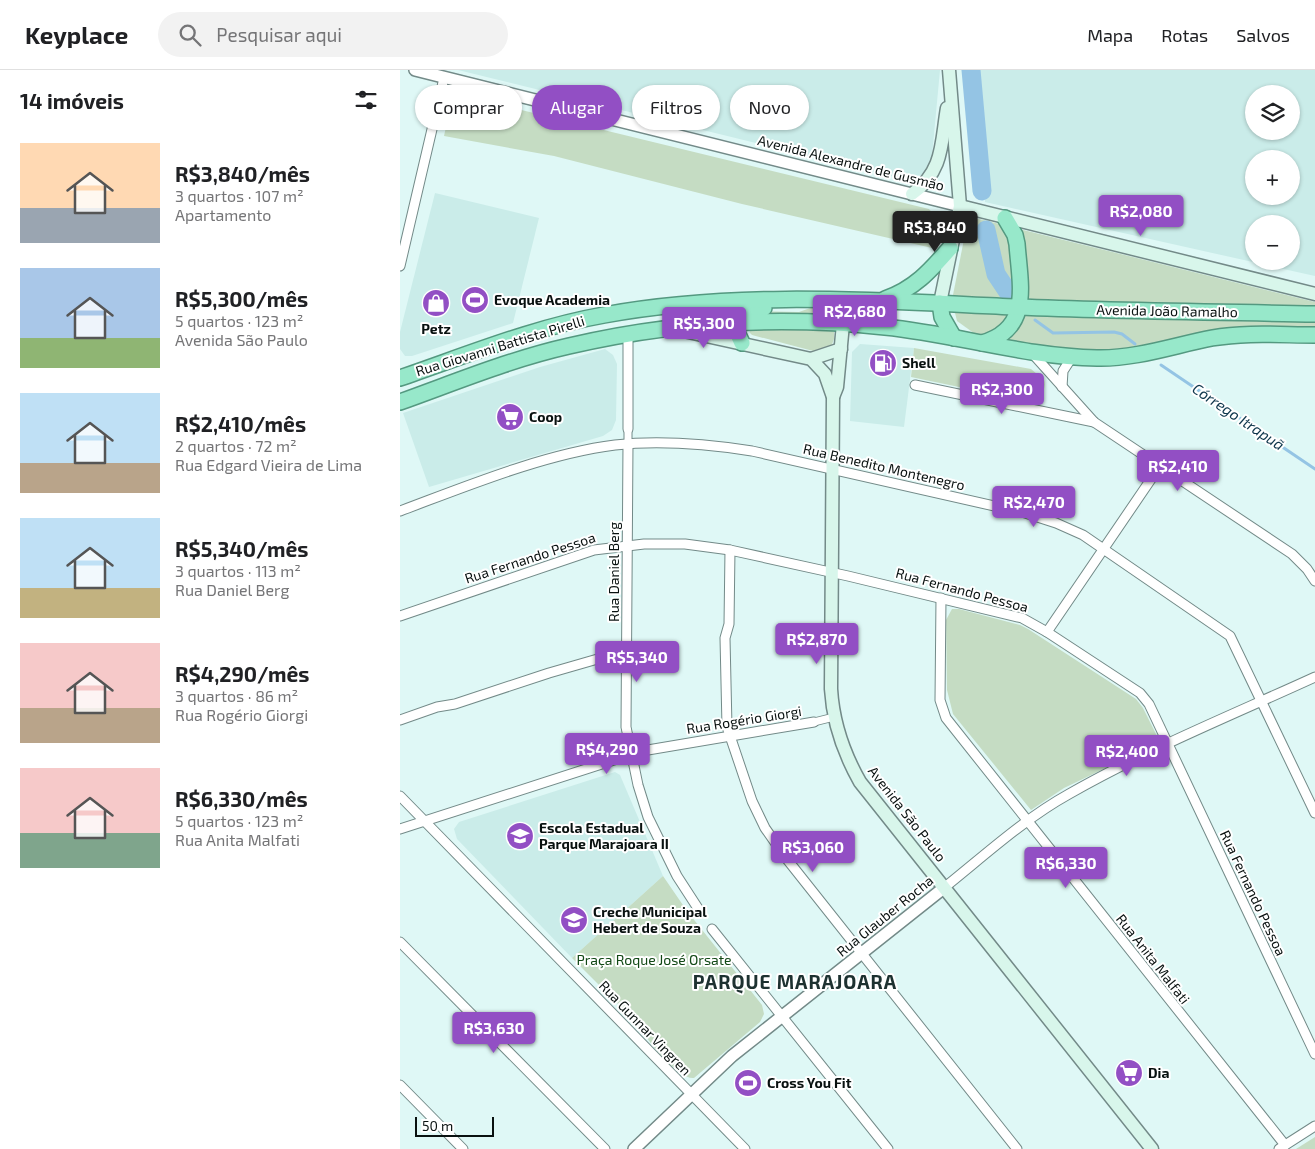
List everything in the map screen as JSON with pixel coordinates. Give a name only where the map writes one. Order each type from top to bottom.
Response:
[{"type":"highway","points":[[981,343],[1004,334],[1015,322],[1020,307],[1017,244],[1015,235],[1005,218]]},
{"type":"highway","points":[[881,301],[913,286],[925,276],[950,248]]},
{"type":"highway","points":[[742,343],[736,330],[736,323],[743,311],[750,308],[776,308],[794,299]]},
{"type":"highway","name":"Rua Giovanni Battista Pirelli","points":[[400,378],[550,327],[604,315],[691,303],[794,299],[1020,307]]},
{"type":"highway","points":[[832,300],[840,312],[843,324]]},
{"type":"highway","points":[[940,303],[942,317],[954,338]]},
{"type":"highway","name":"Avenida João Ramalho","points":[[1020,307],[1315,314]]},
{"type":"highway","name":"Rua Giovanni Battista Pirelli","points":[[400,402],[535,355],[628,334],[671,328],[736,323],[843,324],[887,327],[1031,352],[1072,357],[1116,357],[1146,352]]},
{"type":"highway","name":"Avenida João Ramalho","points":[[1146,352],[1234,335],[1315,335]]},
{"type":"main road","points":[[940,303],[960,206],[949,70]]},
{"type":"main road","points":[[912,194],[929,180],[939,162],[950,88]]},
{"type":"main road","points":[[960,206],[1315,294]]},
{"type":"main road","name":"Avenida São Paulo","points":[[833,397],[837,387],[843,324]]},
{"type":"main road","points":[[671,328],[811,359],[841,349]]},
{"type":"main road","name":"Avenida São Paulo","points":[[811,359],[825,374],[833,397],[831,689],[834,717],[841,744],[860,782],[1152,1149]]},
{"type":"street","name":"Avenida Alexandre de Gusmão","points":[[415,70],[960,206]]},
{"type":"street","points":[[400,266],[444,78]]},
{"type":"street","name":"Rua Daniel Berg","points":[[628,334],[628,632],[625,657],[626,716],[632,754],[648,818],[677,876],[702,913]]},
{"type":"street","points":[[1031,352],[1094,422],[1292,554],[1307,568],[1315,581]]},
{"type":"street","points":[[1062,387],[1063,371],[1072,357]]},
{"type":"street","points":[[915,385],[1094,422]]},
{"type":"street","name":"Rua Benedito Montenegro","points":[[400,511],[544,461],[585,450],[628,444],[721,446],[752,451],[1041,518],[1069,528],[1103,549],[1230,636],[1315,813]]},
{"type":"street","points":[[1047,632],[1160,466]]},
{"type":"street","name":"Rua Fernando Pessoa","points":[[400,616],[594,550],[627,544],[686,544],[730,550],[832,572],[1022,618],[1047,632],[1140,693],[1149,704],[1315,1054]]},
{"type":"street","points":[[730,550],[729,624],[725,638],[726,709],[729,736],[752,801],[765,828],[786,858],[1017,1149]]},
{"type":"street","name":"Rua Anita Malfati","points":[[941,598],[940,692],[942,709],[955,730],[1282,1147]]},
{"type":"street","points":[[400,720],[437,707],[455,704],[548,673],[608,656],[625,657]]},
{"type":"street","name":"Rua Glauber Rocha","points":[[634,1149],[732,1056],[1027,821],[1068,794],[1168,743],[1315,678]]},
{"type":"street","name":"Rua Rogério Giorgi","points":[[400,829],[632,754],[834,717]]},
{"type":"street","name":"Rua Gunnar Vingren","points":[[400,796],[745,1149]]},
{"type":"street","points":[[712,929],[888,1149]]},
{"type":"street","points":[[400,942],[605,1149]]},
{"type":"street","points":[[400,1085],[463,1149]]},
{"type":"street","points":[[1282,1147],[1315,1126]]},
{"type":"shaded area","points":[[458,70],[940,70],[931,166],[921,175],[903,179],[703,130],[720,130],[720,85],[632,85],[632,113],[622,110],[622,85],[532,85],[532,88]]},
{"type":"shaded area","points":[[975,70],[1315,70],[1315,276],[1288,270],[1300,270],[1300,215],[1245,215],[1245,260],[985,202]]},
{"type":"shaded area","points":[[435,193],[539,218],[513,323],[412,356],[405,356],[400,349],[400,332]]},
{"type":"shaded area","points":[[860,344],[914,348],[904,427],[850,421],[852,352]]},
{"type":"shaded area","name":"Coop","points":[[605,349],[613,355],[617,364],[616,420],[612,430],[603,436],[429,487],[403,413],[540,367]]},
{"type":"shaded area","points":[[615,772],[620,775],[663,876],[572,958],[457,839],[454,829],[459,822]]},
{"type":"green space","points":[[522,110],[532,113],[532,130],[604,130],[929,209],[940,222],[932,248],[742,204],[554,156],[444,136],[445,130],[522,130]]},
{"type":"green space","points":[[975,218],[1315,302],[1315,331],[1099,353],[982,339],[957,321],[953,305],[953,295],[967,224]]},
{"type":"green space","points":[[813,307],[831,309],[833,313],[830,315],[751,313],[751,311],[799,312]]},
{"type":"green space","points":[[753,328],[830,330],[834,332],[834,339],[831,347],[817,352],[752,335],[749,332]]},
{"type":"green space","points":[[914,348],[1031,369],[1044,380],[1043,392],[1027,401],[911,377]]},
{"type":"green space","points":[[952,609],[959,609],[1020,625],[1028,629],[1136,699],[1143,708],[1160,742],[1064,788],[1031,810],[953,714],[947,690],[946,620]]},
{"type":"green space","name":"Praça Roque José Orsate","points":[[663,876],[687,911],[762,1005],[764,1014],[760,1022],[694,1078],[688,1077],[672,1066],[649,1041],[641,1027],[572,958]]},
{"type":"green space","points":[[1315,1137],[1315,1149],[1296,1149]]},
{"type":"waterway","name":"Córrego Itrapuã","points":[[971,70],[982,191]]},
{"type":"waterway","name":"Córrego Itrapuã","points":[[986,230],[996,274],[1008,292]]},
{"type":"waterway","name":"Córrego Itrapuã","points":[[1035,320],[1053,333],[1114,332],[1122,334],[1135,344]]},
{"type":"waterway","name":"Córrego Itrapuã","points":[[1161,365],[1315,469]]},
{"type":"place","name":"Evoque Academia","points":[[475,300]]},
{"type":"place","name":"Petz","points":[[436,303]]},
{"type":"place","name":"Shell","points":[[883,363]]},
{"type":"place","name":"Coop","points":[[510,417]]},
{"type":"place","name":"Escola Estadual Parque Marajoara II","points":[[520,836]]},
{"type":"place","name":"Creche Municipal Hebert de Souza","points":[[574,920]]},
{"type":"place","name":"Dia","points":[[1129,1073]]},
{"type":"place","name":"Cross You Fit","points":[[748,1083]]},
{"type":"district","name":"PARQUE MARAJOARA","points":[[795,982]]}]
